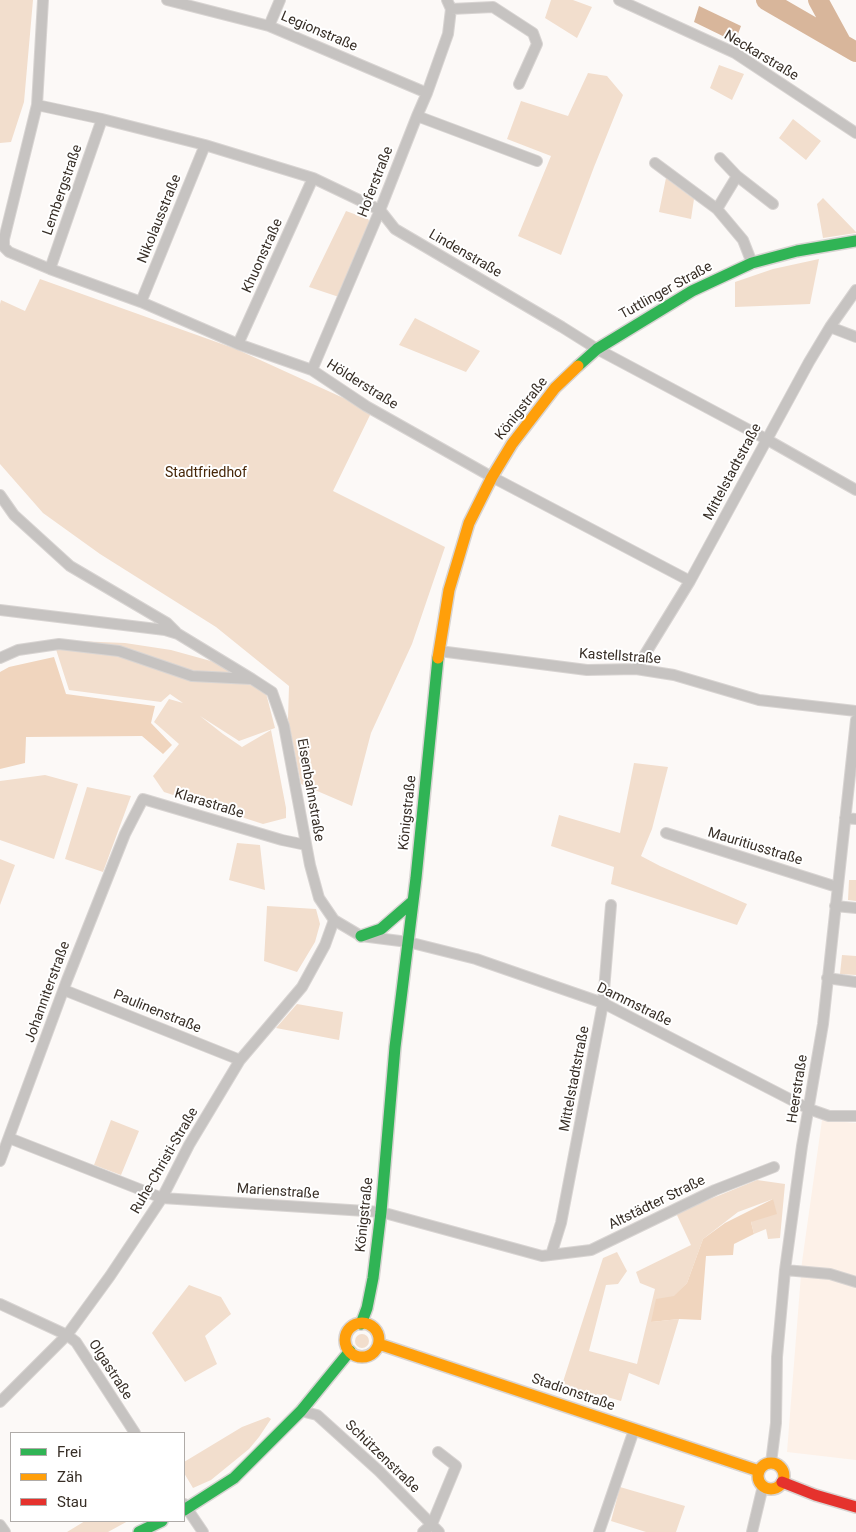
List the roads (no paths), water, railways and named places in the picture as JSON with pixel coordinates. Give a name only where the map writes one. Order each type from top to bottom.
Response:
[{"type":"street","points":[[37,105],[43,0]]},
{"type":"street","name":"Legionstraße","points":[[167,0],[269,26],[427,93]]},
{"type":"street","points":[[269,26],[280,0]]},
{"type":"street","name":"Neckarstraße","points":[[619,0],[735,53],[856,133]]},
{"type":"street","points":[[449,5],[493,7],[533,32],[537,44],[519,84]]},
{"type":"street","name":"Hoferstraße","points":[[312,370],[427,93],[448,34],[449,5]]},
{"type":"street","name":"Lindenstraße","points":[[37,105],[205,145],[313,178],[380,210],[395,229],[597,349],[766,439],[856,490]]},
{"type":"street","name":"Hölderstraße","points":[[37,105],[4,239],[4,247],[9,252],[141,302],[238,344],[312,370],[366,406],[492,477],[690,581]]},
{"type":"street","points":[[416,116],[537,161]]},
{"type":"street","name":"Lembergstraße","points":[[50,269],[102,119]]},
{"type":"street","name":"Nikolausstraße","points":[[141,302],[205,145]]},
{"type":"street","points":[[720,158],[737,176],[773,204]]},
{"type":"street","points":[[655,163],[717,209],[743,240],[752,263]]},
{"type":"street","points":[[717,209],[737,176]]},
{"type":"street","name":"Khuonstraße","points":[[238,344],[313,178]]},
{"type":"street","name":"Tuttlinger Straße","points":[[597,349],[692,291],[752,263],[816,247],[856,241]]},
{"type":"street","name":"Mittelstadtstraße","points":[[636,669],[690,581],[766,439],[830,327],[856,290]]},
{"type":"street","points":[[830,327],[856,337]]},
{"type":"street","name":"Königstraße","points":[[350,1351],[347,1347],[346,1336],[352,1327],[361,1324],[367,1308],[373,1278],[381,1212],[395,1047],[416,878],[439,651],[449,590],[469,523],[492,477],[512,444],[556,388],[597,349]]},
{"type":"street","name":"Eisenbahnstraße","points":[[0,494],[14,515],[70,566],[167,623],[178,634]]},
{"type":"street","name":"Eisenbahnstraße","points":[[0,610],[165,630],[178,634],[272,692],[284,726],[306,845],[319,898],[334,920],[361,936],[408,942]]},
{"type":"street","points":[[0,658],[18,650],[59,644],[119,651],[192,676],[252,678]]},
{"type":"street","name":"Kastellstraße","points":[[439,651],[587,670],[636,669],[674,675],[760,700],[856,711]]},
{"type":"street","name":"Heerstraße","points":[[771,1463],[776,1423],[777,1357],[785,1270],[797,1181],[823,1024],[856,720]]},
{"type":"street","name":"Klarastraße","points":[[125,834],[143,799],[282,840],[306,845]]},
{"type":"street","points":[[845,818],[856,819]]},
{"type":"street","name":"Mauritiusstraße","points":[[666,833],[837,887]]},
{"type":"street","name":"Johanniterstraße","points":[[0,1161],[125,834]]},
{"type":"street","points":[[361,936],[381,929],[412,902]]},
{"type":"street","name":"Mittelstadtstraße","points":[[551,1255],[561,1223],[603,1003],[611,905]]},
{"type":"street","points":[[835,906],[856,908]]},
{"type":"street","name":"Ruhe-Christi-Straße","points":[[0,1402],[67,1335],[162,1198],[189,1145],[240,1060],[302,987],[325,945],[334,920]]},
{"type":"street","name":"Dammstraße","points":[[408,942],[476,959],[603,1003],[809,1109],[830,1116],[856,1116]]},
{"type":"street","points":[[827,978],[856,982]]},
{"type":"street","name":"Paulinenstraße","points":[[64,990],[240,1060]]},
{"type":"street","name":"Marienstraße","points":[[8,1138],[162,1198],[381,1212],[542,1256],[551,1255]]},
{"type":"street","name":"Altstädter Straße","points":[[551,1255],[590,1250],[715,1190],[774,1167]]},
{"type":"street","points":[[785,1270],[830,1274],[856,1282]]},
{"type":"street","name":"Olgastraße","points":[[0,1304],[67,1335],[76,1342],[134,1432]]},
{"type":"street","points":[[203,1532],[185,1507],[234,1478],[301,1411],[350,1351],[359,1357],[369,1356],[373,1353],[378,1344],[378,1334],[371,1326],[361,1324]]},
{"type":"street","name":"Stadionstraße","points":[[378,1344],[759,1471]]},
{"type":"street","name":"Schützenstraße","points":[[301,1411],[318,1415],[379,1471],[435,1528]]},
{"type":"street","points":[[599,1532],[634,1430]]},
{"type":"street","points":[[423,1532],[435,1528],[456,1466],[438,1452]]},
{"type":"street","points":[[771,1463],[781,1468],[784,1475],[782,1482],[776,1488],[767,1488],[759,1481],[759,1471],[763,1465],[771,1463]]},
{"type":"street","points":[[782,1482],[815,1495],[856,1507]]},
{"type":"street","points":[[752,1532],[763,1486]]},
{"type":"street","points":[[139,1532],[160,1522]]},
{"type":"street","points":[[0,1525],[5,1532]]},
{"type":"waterway","points":[[766,0],[856,52]]},
{"type":"waterway","points":[[818,0],[842,44]]},
{"type":"park label","name":"Stadtfriedhof","points":[[206,473]]}]
